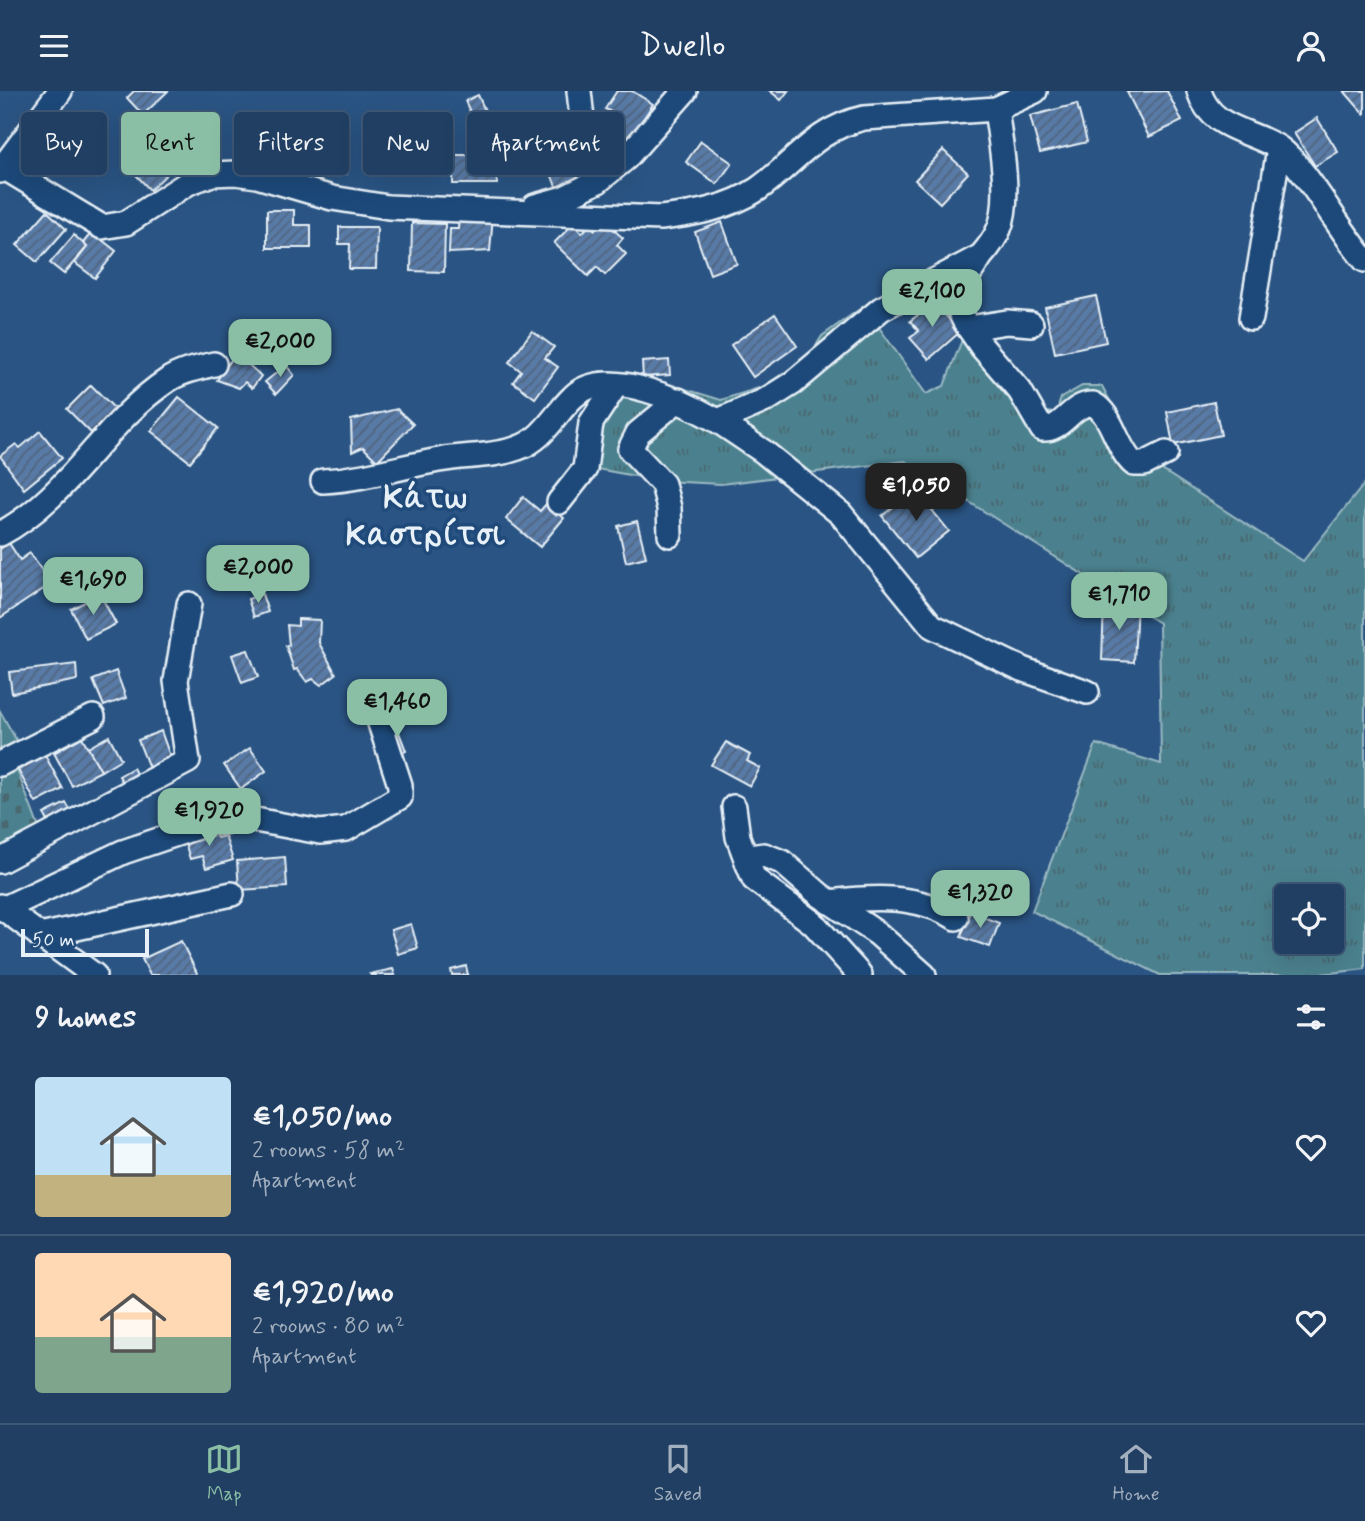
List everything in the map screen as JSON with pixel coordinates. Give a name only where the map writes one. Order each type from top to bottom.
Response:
[{"type":"street","points":[[60,91],[1,168],[102,227],[126,223],[188,183],[212,174],[235,173],[257,176],[332,198],[388,207],[661,218],[700,213],[730,203],[757,189],[822,134],[846,122],[864,118],[996,109],[1035,91]]},
{"type":"street","points":[[579,91],[583,128],[598,181]]},
{"type":"street","points":[[532,212],[535,205],[565,198],[598,181],[626,158],[685,91]]},
{"type":"street","points":[[1199,91],[1216,120],[1279,149],[1295,163],[1362,251]]},
{"type":"street","points":[[996,109],[1003,163],[1003,217],[999,230],[959,293],[957,307],[982,348],[1020,391],[1042,429],[1056,427],[1078,407],[1093,404],[1101,409],[1120,447],[1134,464],[1144,464],[1166,453]]},
{"type":"street","points":[[1251,318],[1279,149]]},
{"type":"street","points":[[718,421],[766,400],[793,383],[881,309],[981,256]]},
{"type":"street","points":[[969,328],[1007,322],[1031,324]]},
{"type":"street","points":[[3,536],[64,486],[132,412],[168,380],[214,364]]},
{"type":"street","points":[[323,481],[354,480],[435,460],[519,448],[543,433],[574,396],[589,389],[616,385],[648,390],[678,400],[718,421],[764,452],[841,514],[932,626],[1022,669],[1087,692]]},
{"type":"street","points":[[559,502],[585,469],[591,423],[616,385]]},
{"type":"street","points":[[670,535],[669,508],[663,484],[629,450],[638,433],[678,400]]},
{"type":"street","points":[[0,861],[188,761],[176,681],[189,604]]},
{"type":"street","points":[[94,975],[2,908],[123,852],[208,823],[250,819],[320,832],[345,829],[400,797],[400,785],[374,705]]},
{"type":"street","points":[[0,764],[93,717]]},
{"type":"street","points":[[734,807],[738,838],[754,879],[820,929],[859,975]]},
{"type":"street","points":[[748,864],[750,857],[772,856],[829,902],[878,934],[924,975]]},
{"type":"street","points":[[40,936],[232,894]]},
{"type":"street","points":[[829,902],[871,898],[909,900],[936,906],[956,918]]},
{"type":"green space","points":[[864,306],[926,394],[944,386],[972,314],[986,332],[1000,359],[1046,412],[1056,413],[1061,398],[1082,386],[1102,386],[1139,455],[1303,561],[1365,483],[1365,969],[1313,975],[1160,975],[1032,911],[1096,744],[1161,764],[1159,623],[905,461],[721,484],[662,481],[597,469],[583,459],[600,390],[600,371],[633,373],[721,400],[762,387],[809,357],[822,336]]},
{"type":"green space","points":[[0,711],[18,743],[0,753]]},
{"type":"green space","points":[[15,765],[39,828],[0,847],[0,771]]},
{"type":"building","points":[[134,91],[168,91],[146,112],[140,112],[127,98]]},
{"type":"building","points":[[617,91],[632,91],[653,104],[628,142],[624,139],[624,112],[605,109]]},
{"type":"building","points":[[770,91],[788,91],[781,100]]},
{"type":"building","points":[[1167,91],[1182,121],[1149,137],[1127,92]]},
{"type":"building","points":[[1344,91],[1365,91],[1364,114]]},
{"type":"building","points":[[478,95],[486,112],[470,112],[465,101]]},
{"type":"building","points":[[1077,104],[1087,142],[1040,153],[1030,116]]},
{"type":"building","points":[[1317,118],[1338,152],[1315,166],[1294,133]]},
{"type":"building","points":[[701,141],[732,163],[717,184],[686,162]]},
{"type":"building","points":[[943,150],[968,173],[940,203],[915,180]]},
{"type":"building","points":[[453,155],[467,155],[467,175],[496,175],[497,184],[453,184]]},
{"type":"building","points":[[136,175],[166,175],[150,190]]},
{"type":"building","points":[[552,175],[592,175],[557,189]]},
{"type":"building","points":[[267,210],[294,210],[294,225],[311,225],[311,248],[267,248]]},
{"type":"building","points":[[47,211],[66,229],[37,262],[17,245]]},
{"type":"building","points":[[459,213],[493,215],[490,251],[449,253],[450,229],[458,229]]},
{"type":"building","points":[[604,221],[623,238],[617,245],[626,254],[605,275],[597,267],[588,276],[554,243],[573,224],[582,233],[590,225],[595,230]]},
{"type":"building","points":[[722,222],[737,264],[710,274],[695,232]]},
{"type":"building","points":[[412,223],[445,224],[444,272],[411,271]]},
{"type":"building","points":[[339,227],[377,227],[376,269],[349,269],[350,244],[339,244]]},
{"type":"building","points":[[92,232],[116,251],[95,278],[75,263],[87,247],[83,243]]},
{"type":"building","points":[[74,235],[87,247],[64,274],[50,263]]},
{"type":"building","points":[[1096,296],[1106,342],[1055,353],[1045,307]]},
{"type":"building","points":[[930,297],[960,332],[929,359],[910,338],[919,331],[910,321],[918,315],[914,311]]},
{"type":"building","points":[[775,314],[797,346],[753,377],[731,345]]},
{"type":"building","points":[[532,331],[554,347],[545,358],[558,367],[535,398],[513,382],[521,371],[509,362]]},
{"type":"building","points":[[236,353],[261,376],[252,388],[245,382],[239,388],[217,380]]},
{"type":"building","points":[[669,360],[670,375],[643,377],[642,362]]},
{"type":"building","points":[[286,365],[294,375],[276,394],[265,382]]},
{"type":"building","points":[[91,385],[115,409],[91,433],[67,409]]},
{"type":"building","points":[[179,397],[218,428],[190,462],[151,431]]},
{"type":"building","points":[[1214,402],[1221,435],[1173,445],[1167,412]]},
{"type":"building","points":[[397,409],[413,424],[377,461],[363,447],[352,452],[351,420]]},
{"type":"building","points":[[40,431],[62,458],[24,489],[0,456],[16,444],[20,448]]},
{"type":"building","points":[[915,489],[949,531],[916,558],[882,516]]},
{"type":"building","points":[[523,497],[540,511],[547,503],[564,518],[540,547],[506,519]]},
{"type":"building","points":[[637,521],[646,557],[626,562],[618,526]]},
{"type":"building","points":[[9,543],[20,560],[30,553],[51,584],[0,618],[0,549]]},
{"type":"building","points":[[100,594],[116,624],[86,639],[71,609]]},
{"type":"building","points":[[262,594],[268,612],[254,617],[248,599]]},
{"type":"building","points":[[1104,602],[1137,603],[1134,662],[1102,660]]},
{"type":"building","points":[[298,619],[320,620],[319,643],[336,674],[321,685],[313,679],[307,682],[297,669],[294,670],[286,646],[289,645],[287,625],[298,626]]},
{"type":"building","points":[[248,650],[258,677],[242,683],[232,655]]},
{"type":"building","points":[[76,664],[77,680],[12,693],[9,672]]},
{"type":"building","points":[[116,671],[126,698],[104,706],[93,680]]},
{"type":"building","points":[[396,724],[406,751],[399,754],[389,727]]},
{"type":"building","points":[[161,731],[171,759],[149,768],[138,740]]},
{"type":"building","points":[[109,736],[121,759],[101,771],[88,748]]},
{"type":"building","points":[[82,737],[101,771],[72,786],[54,753]]},
{"type":"building","points":[[726,742],[750,755],[747,761],[760,768],[750,786],[711,765]]},
{"type":"building","points":[[250,748],[266,771],[241,789],[224,765]]},
{"type":"building","points":[[45,755],[63,789],[36,803],[18,770]]},
{"type":"building","points":[[133,768],[142,784],[128,791],[119,776]]},
{"type":"building","points":[[66,803],[74,816],[52,828],[44,814]]},
{"type":"building","points":[[214,829],[217,838],[225,836],[233,860],[206,868],[202,856],[190,859],[184,839]]},
{"type":"building","points":[[285,857],[287,887],[239,890],[237,861]]},
{"type":"building","points":[[970,912],[999,923],[990,947],[961,937]]},
{"type":"building","points":[[411,924],[418,948],[398,954],[391,930]]},
{"type":"building","points":[[181,941],[198,975],[150,975],[142,959]]},
{"type":"building","points":[[466,966],[468,975],[452,975],[451,970]]},
{"type":"building","points":[[393,969],[395,975],[370,974]]},
{"type":"district","name":"Κάτω Καστρίτσι","points":[[426,518]]}]
